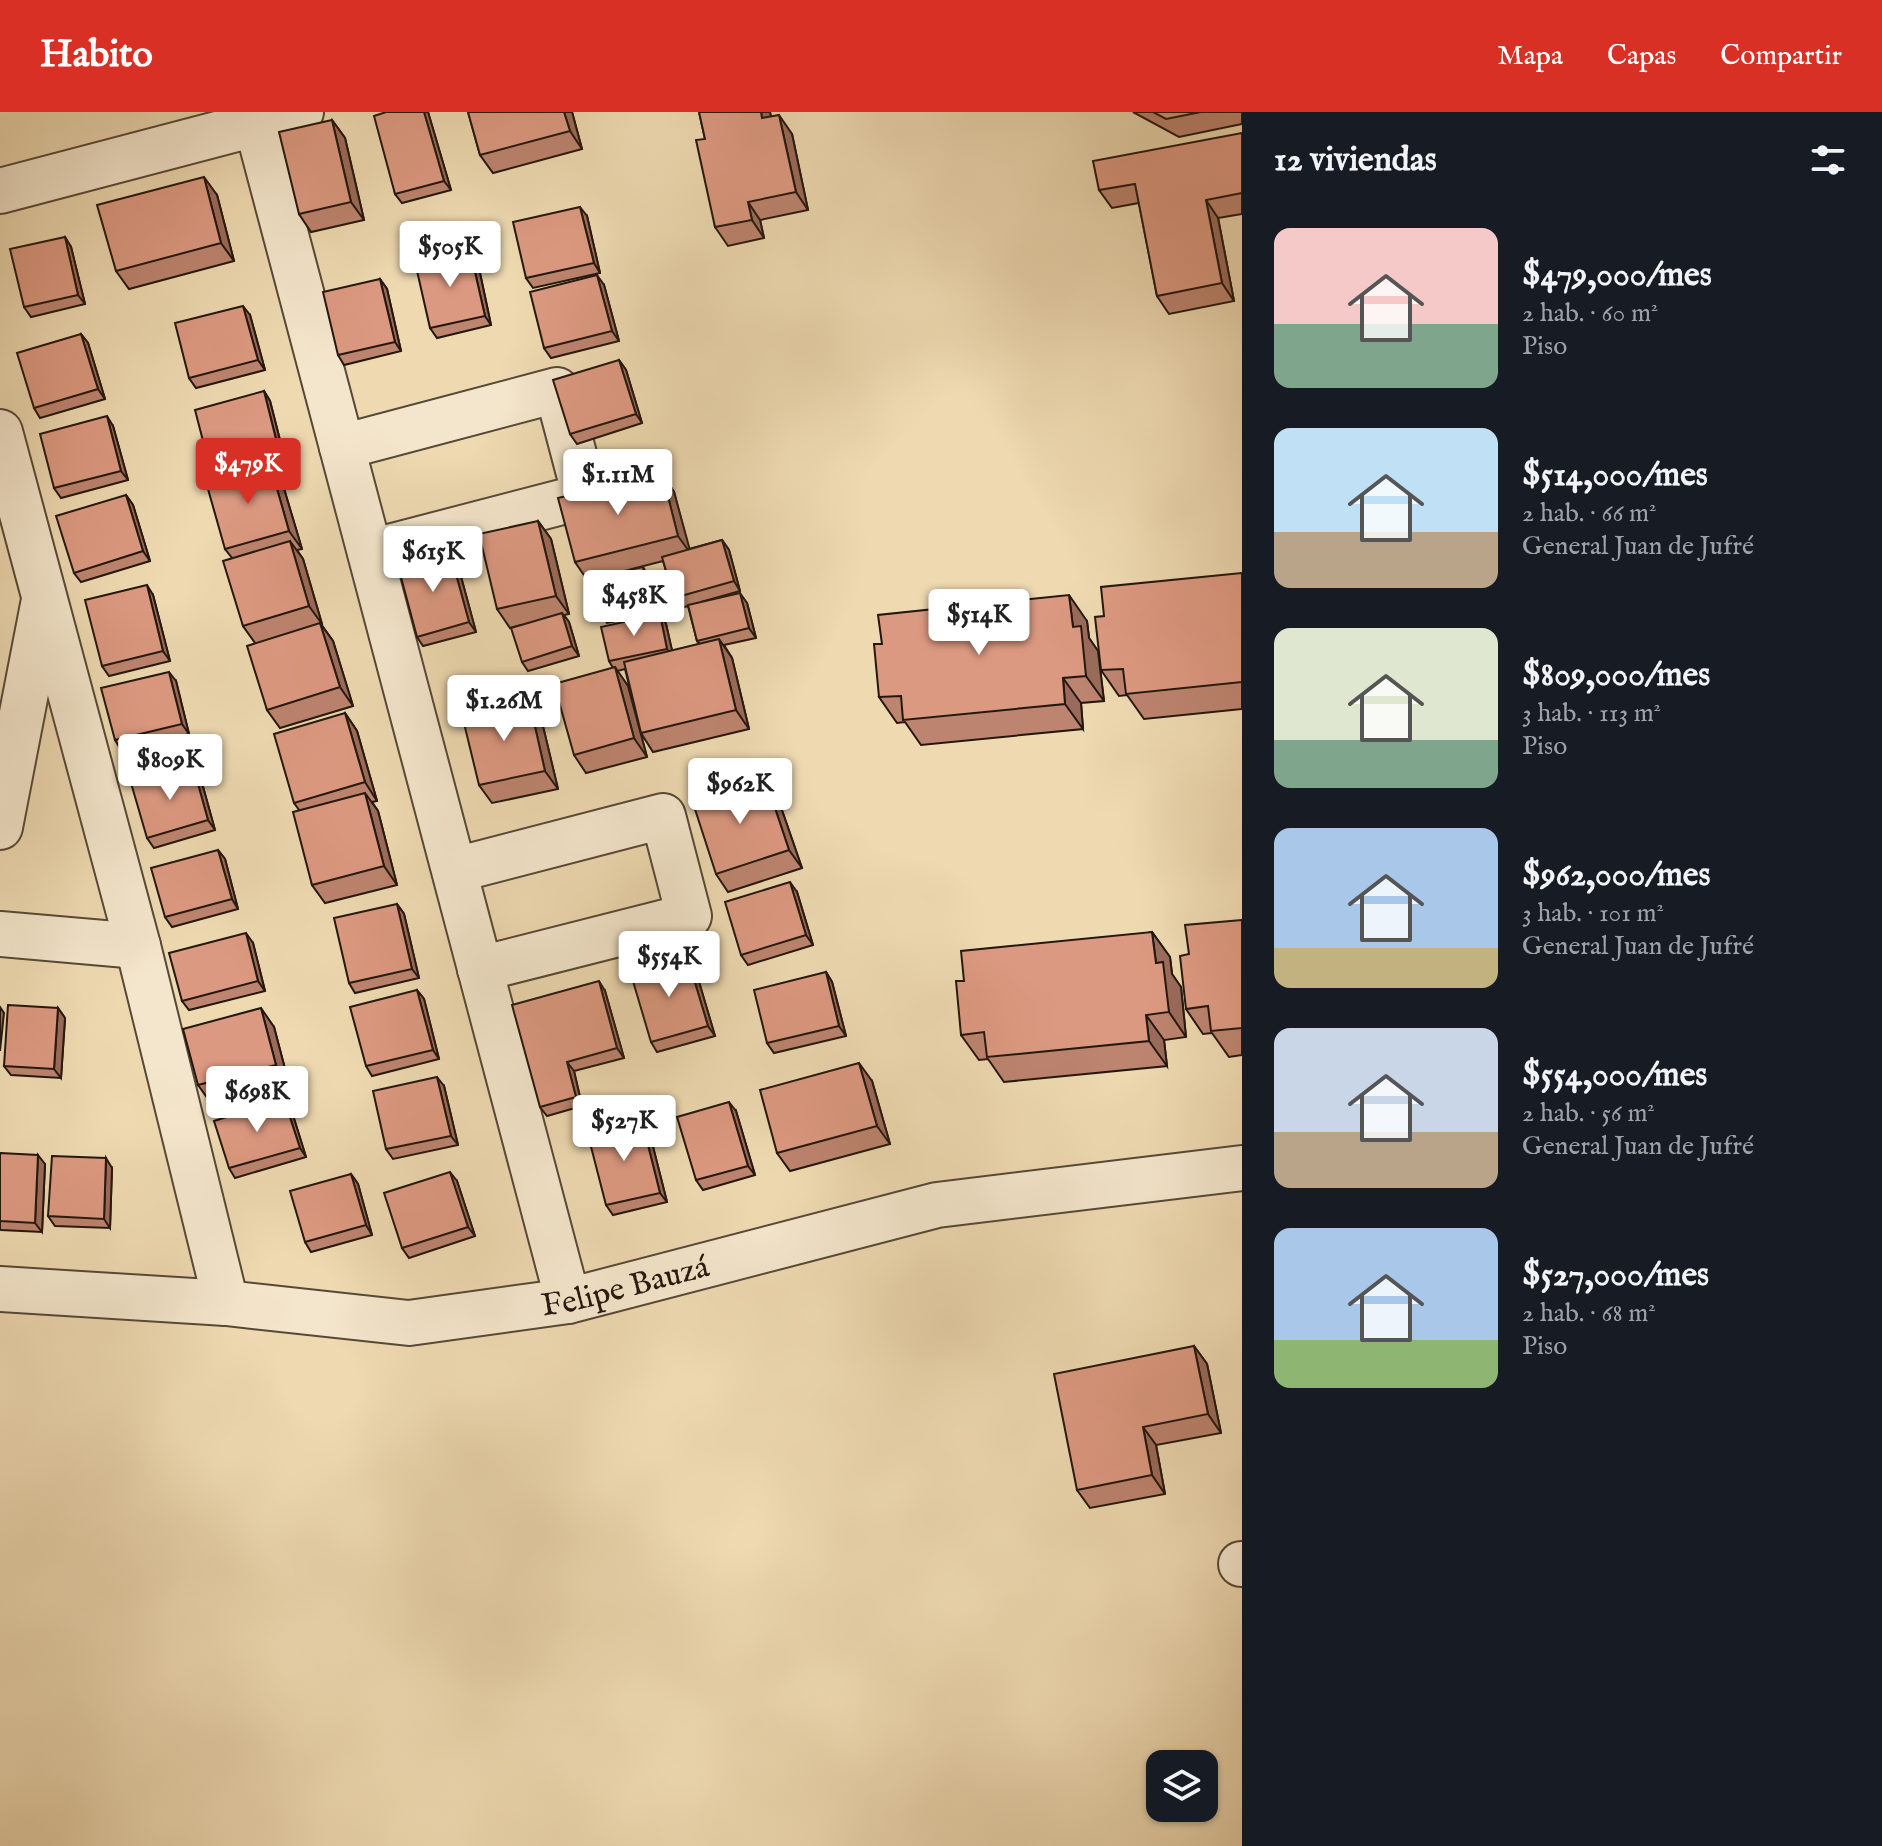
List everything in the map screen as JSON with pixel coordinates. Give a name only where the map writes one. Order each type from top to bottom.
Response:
[{"type":"street","points":[[0,191],[301,112]]},
{"type":"street","points":[[257,126],[568,1301]]},
{"type":"street","points":[[342,447],[557,390],[585,496],[370,552]]},
{"type":"street","points":[[0,432],[138,946],[226,1303]]},
{"type":"street","points":[[0,827],[45,594]]},
{"type":"street","points":[[455,870],[663,816],[689,916],[480,969]]},
{"type":"street","points":[[0,934],[138,946]]},
{"type":"street","name":"Felipe Bauzá","points":[[0,1289],[226,1303],[409,1323],[568,1301],[937,1205],[1242,1168]]},
{"type":"building","points":[[386,112],[424,112],[444,181],[395,194],[374,116]]},
{"type":"building","points":[[468,112],[564,112],[570,131],[480,155]]},
{"type":"building","points":[[699,112],[761,112],[762,118],[779,115],[796,192],[748,202],[752,220],[715,227],[696,140],[705,139]]},
{"type":"building","points":[[1153,112],[1201,112],[1166,119]]},
{"type":"building","points":[[332,120],[351,202],[299,214],[279,132]]},
{"type":"building","points":[[1242,133],[1242,193],[1206,200],[1222,283],[1157,296],[1135,184],[1099,190],[1093,161]]},
{"type":"building","points":[[204,177],[221,243],[116,271],[97,205]]},
{"type":"building","points":[[580,207],[594,263],[526,278],[513,222]]},
{"type":"building","points":[[65,237],[78,295],[24,307],[10,249]]},
{"type":"building","points":[[470,250],[485,316],[430,328],[415,262]]},
{"type":"building","points":[[597,275],[612,331],[544,348],[530,292]]},
{"type":"building","points":[[380,279],[395,342],[338,355],[323,292]]},
{"type":"building","points":[[243,306],[258,360],[189,378],[175,323]]},
{"type":"building","points":[[81,334],[98,389],[34,408],[17,353]]},
{"type":"building","points":[[619,360],[636,414],[570,434],[553,380]]},
{"type":"building","points":[[264,391],[278,447],[209,464],[195,410]]},
{"type":"building","points":[[107,416],[121,471],[54,488],[40,434]]},
{"type":"building","points":[[270,464],[289,531],[225,549],[206,482]]},
{"type":"building","points":[[662,473],[678,536],[575,562],[558,498]]},
{"type":"building","points":[[126,495],[143,551],[74,573],[56,516]]},
{"type":"building","points":[[538,521],[556,596],[497,609],[479,534]]},
{"type":"building","points":[[722,540],[734,581],[674,598],[662,557]]},
{"type":"building","points":[[290,541],[309,606],[243,626],[223,561]]},
{"type":"building","points":[[450,552],[469,622],[417,637],[398,566]]},
{"type":"building","points":[[643,567],[650,604],[600,614],[592,578]]},
{"type":"building","points":[[1242,573],[1242,682],[1126,694],[1123,669],[1101,670],[1095,617],[1104,616],[1101,587]]},
{"type":"building","points":[[147,585],[163,651],[102,666],[85,600]]},
{"type":"building","points":[[740,593],[749,628],[697,641],[688,605]]},
{"type":"building","points":[[1069,595],[1073,627],[1081,626],[1086,676],[1063,678],[1065,704],[903,720],[901,696],[879,697],[874,644],[882,644],[878,615]]},
{"type":"building","points":[[562,613],[572,646],[522,662],[511,628]]},
{"type":"building","points":[[660,614],[667,649],[609,661],[601,627]]},
{"type":"building","points":[[320,623],[340,687],[267,710],[247,646]]},
{"type":"building","points":[[719,639],[736,710],[641,733],[624,662]]},
{"type":"building","points":[[615,667],[634,738],[574,755],[554,684]]},
{"type":"building","points":[[169,672],[182,724],[115,740],[101,688]]},
{"type":"building","points":[[529,700],[545,771],[479,785],[462,715]]},
{"type":"building","points":[[345,713],[365,782],[294,803],[274,734]]},
{"type":"building","points":[[193,766],[208,820],[147,838],[131,783]]},
{"type":"building","points":[[765,778],[789,850],[716,874],[692,800]]},
{"type":"building","points":[[365,793],[384,866],[312,885],[293,812]]},
{"type":"building","points":[[218,850],[232,899],[165,917],[151,868]]},
{"type":"building","points":[[790,882],[806,935],[741,955],[725,902]]},
{"type":"building","points":[[397,904],[412,969],[349,983],[334,918]]},
{"type":"building","points":[[1242,920],[1242,1028],[1211,1031],[1208,1006],[1186,1009],[1180,956],[1189,954],[1185,925]]},
{"type":"building","points":[[1152,932],[1156,963],[1163,962],[1169,1012],[1146,1015],[1149,1041],[987,1057],[984,1032],[961,1035],[956,981],[964,981],[961,951]]},
{"type":"building","points":[[246,933],[258,981],[182,1001],[169,953]]},
{"type":"building","points":[[687,956],[708,1026],[651,1042],[630,971]]},
{"type":"building","points":[[826,972],[839,1026],[767,1043],[754,990]]},
{"type":"building","points":[[599,981],[617,1048],[567,1062],[576,1097],[540,1107],[512,1005]]},
{"type":"building","points":[[417,990],[433,1050],[366,1066],[350,1007]]},
{"type":"building","points":[[8,1005],[58,1008],[54,1069],[4,1066]]},
{"type":"building","points":[[261,1008],[276,1065],[198,1085],[183,1029]]},
{"type":"building","points":[[859,1063],[877,1126],[777,1153],[760,1090]]},
{"type":"building","points":[[437,1077],[451,1136],[386,1149],[373,1091]]},
{"type":"building","points":[[284,1099],[300,1148],[229,1168],[214,1121]]},
{"type":"building","points":[[729,1102],[748,1166],[696,1180],[677,1117]]},
{"type":"building","points":[[642,1121],[660,1193],[606,1205],[588,1135]]},
{"type":"building","points":[[0,1153],[38,1155],[35,1223],[0,1221]]},
{"type":"building","points":[[52,1156],[106,1158],[104,1219],[48,1216]]},
{"type":"building","points":[[450,1172],[468,1227],[402,1248],[384,1193]]},
{"type":"building","points":[[351,1174],[366,1225],[305,1242],[290,1191]]},
{"type":"building","points":[[1194,1346],[1208,1414],[1143,1427],[1152,1475],[1077,1490],[1054,1374]]}]
